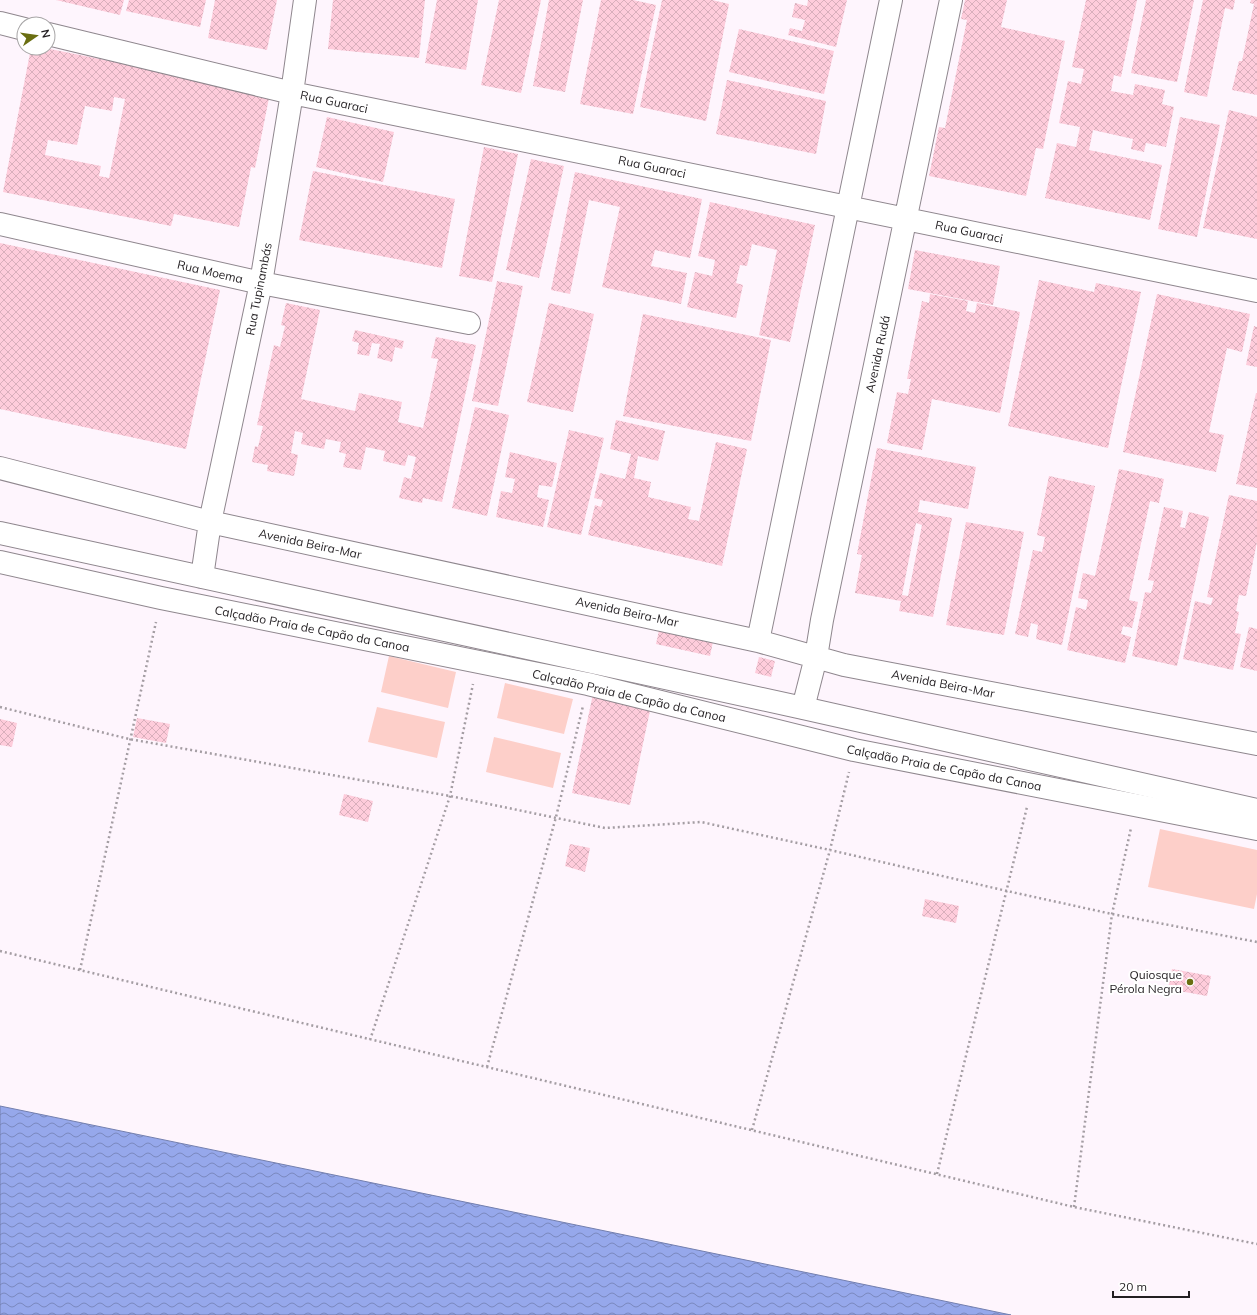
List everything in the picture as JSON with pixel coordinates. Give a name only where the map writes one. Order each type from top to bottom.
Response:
[{"type":"main road","name":"Rua Tupinambás","points":[[202,577],[210,522],[261,283],[292,93],[305,0]]},
{"type":"main road","points":[[758,640],[891,0]]},
{"type":"main road","name":"Avenida Rudá","points":[[803,708],[816,657],[822,620],[952,0]]},
{"type":"main road","points":[[0,23],[16,27]]},
{"type":"main road","name":"Rua Guaraci","points":[[56,36],[292,93],[1257,291]]},
{"type":"main road","name":"Rua Moema","points":[[0,224],[261,283],[469,323]]},
{"type":"main road","name":"Avenida Beira-Mar","points":[[0,468],[210,522],[758,640],[844,665],[1257,744]]},
{"type":"main road","points":[[0,533],[803,708],[1257,810]]},
{"type":"main road","name":"Calçadão Praia de Capão da Canoa","points":[[0,562],[161,598],[588,684],[854,750],[1257,829]]},
{"type":"path","points":[[80,970],[161,598]]},
{"type":"path","points":[[370,1040],[450,796],[477,662]]},
{"type":"path","points":[[487,1067],[556,817],[588,684]]},
{"type":"path","points":[[0,707],[130,739],[450,796],[605,828],[701,822],[1112,914],[1257,942]]},
{"type":"path","points":[[752,1130],[830,850],[854,750]]},
{"type":"path","points":[[937,1174],[1033,785]]},
{"type":"path","points":[[1074,1207],[1112,914],[1136,806]]},
{"type":"path","points":[[0,951],[1074,1207],[1257,1244]]},
{"type":"shaded area","points":[[389,656],[456,672],[448,708],[381,692]]},
{"type":"shaded area","points":[[505,683],[573,699],[564,734],[497,718]]},
{"type":"shaded area","points":[[377,707],[445,722],[437,758],[368,742]]},
{"type":"shaded area","points":[[494,737],[561,753],[553,788],[486,772]]},
{"type":"shaded area","points":[[1160,829],[1257,850],[1257,894],[1254,909],[1148,887]]},
{"type":"water","points":[[0,1106],[944,1301],[1011,1315],[0,1315]]},
{"type":"building","points":[[56,0],[124,0],[120,15]]},
{"type":"building","points":[[129,0],[206,0],[200,27],[126,11]]},
{"type":"building","points":[[215,0],[277,0],[267,50],[208,38]]},
{"type":"building","points":[[333,0],[425,0],[419,58],[328,49]]},
{"type":"building","points":[[437,0],[478,0],[466,70],[425,63]]},
{"type":"building","points":[[499,0],[541,0],[521,93],[481,85]]},
{"type":"building","points":[[549,0],[583,0],[565,92],[533,86]]},
{"type":"building","points":[[601,0],[633,0],[656,5],[633,114],[580,104]]},
{"type":"building","points":[[662,0],[712,0],[729,4],[706,121],[640,107]]},
{"type":"building","points":[[808,0],[847,0],[836,47],[788,35],[790,28],[802,31],[805,20],[792,17],[795,3],[807,6]]},
{"type":"building","points":[[965,0],[1007,0],[1001,27],[1065,41],[1043,149],[1036,148],[1026,196],[929,176],[939,127],[945,128],[967,20],[961,19]]},
{"type":"building","points":[[1086,0],[1137,0],[1121,77],[1114,75],[1111,91],[1133,95],[1135,84],[1165,90],[1162,104],[1174,107],[1166,147],[1146,143],[1144,152],[1131,149],[1133,139],[1093,130],[1089,150],[1162,165],[1150,220],[1045,198],[1057,143],[1076,147],[1080,127],[1059,123],[1068,81],[1081,84],[1084,69],[1072,67]]},
{"type":"building","points":[[1146,0],[1194,0],[1177,82],[1131,73]]},
{"type":"building","points":[[1203,0],[1235,0],[1233,10],[1225,8],[1207,97],[1184,92]]},
{"type":"building","points":[[1251,0],[1257,0],[1257,95],[1232,90],[1239,61],[1242,61],[1254,4],[1250,3]]},
{"type":"building","points":[[739,29],[834,51],[824,94],[729,72]]},
{"type":"building","points":[[56,50],[270,93],[255,168],[251,167],[239,227],[174,214],[171,226],[3,192],[29,56],[56,56]],"holes":[[[114,97],[125,99],[109,178],[99,176],[101,166],[45,155],[48,140],[77,145],[85,106],[112,111]]]},
{"type":"building","points":[[727,80],[826,101],[816,154],[716,134]]},
{"type":"building","points":[[1229,110],[1257,117],[1257,239],[1203,228]]},
{"type":"building","points":[[327,117],[394,132],[383,182],[316,167]]},
{"type":"building","points":[[1180,117],[1220,125],[1197,237],[1158,229]]},
{"type":"building","points":[[484,147],[518,154],[492,282],[459,276]]},
{"type":"building","points":[[531,159],[564,166],[539,278],[506,270]]},
{"type":"building","points":[[313,171],[455,199],[442,268],[299,240]]},
{"type":"building","points":[[575,172],[702,199],[690,258],[655,250],[651,266],[687,273],[681,304],[602,287],[620,207],[589,200],[570,294],[551,290]]},
{"type":"building","points":[[710,202],[815,225],[790,342],[759,335],[777,250],[752,244],[747,266],[740,265],[736,283],[743,285],[736,318],[687,307],[695,272],[712,276],[715,260],[698,256]]},
{"type":"building","points":[[0,243],[220,290],[186,449],[0,409]]},
{"type":"building","points":[[915,250],[1000,266],[993,305],[908,289]]},
{"type":"building","points":[[1039,280],[1094,292],[1096,283],[1141,292],[1108,448],[1008,426]]},
{"type":"building","points":[[497,281],[523,286],[498,406],[472,401]]},
{"type":"building","points":[[930,294],[968,301],[966,311],[975,313],[977,303],[1020,312],[1000,413],[932,399],[922,450],[887,443],[897,392],[908,394],[911,379],[907,379],[922,301],[929,303]]},
{"type":"building","points":[[1157,294],[1250,314],[1242,352],[1227,348],[1209,432],[1224,435],[1216,472],[1123,452]]},
{"type":"building","points":[[286,303],[320,310],[301,399],[355,411],[359,393],[402,402],[398,422],[423,428],[438,359],[431,358],[436,337],[476,345],[442,502],[423,498],[422,503],[399,498],[404,477],[411,479],[416,457],[408,455],[405,466],[383,461],[385,451],[366,447],[361,470],[343,467],[346,454],[339,452],[341,442],[326,439],[324,449],[301,444],[303,433],[295,431],[291,453],[298,455],[294,476],[267,471],[268,465],[252,462],[255,446],[258,447],[263,426],[257,425],[274,345],[280,347],[285,326],[281,325]]},
{"type":"building","points":[[549,303],[594,314],[573,412],[527,402]]},
{"type":"building","points":[[643,314],[771,340],[751,441],[623,416]]},
{"type":"building","points":[[1254,326],[1257,327],[1257,367],[1246,365]]},
{"type":"building","points":[[355,330],[404,341],[402,349],[395,347],[392,362],[377,358],[380,344],[372,343],[369,356],[357,354],[359,343],[352,341]]},
{"type":"building","points":[[1257,393],[1257,488],[1236,484]]},
{"type":"building","points":[[475,407],[509,415],[487,516],[452,508]]},
{"type":"building","points":[[616,420],[665,431],[658,461],[638,456],[634,478],[651,482],[648,497],[691,507],[688,519],[699,521],[716,442],[747,449],[722,566],[588,535],[595,505],[601,507],[603,500],[594,498],[600,473],[625,479],[631,454],[610,449]]},
{"type":"building","points":[[569,430],[604,438],[581,535],[547,527]]},
{"type":"building","points":[[877,448],[976,467],[968,509],[920,500],[918,512],[952,518],[933,617],[899,611],[901,601],[855,593],[862,555],[857,554]],"holes":[[[916,523],[922,525],[908,596],[902,595]]]},
{"type":"building","points":[[510,452],[557,463],[552,487],[539,485],[537,497],[549,500],[543,527],[496,517],[501,491],[512,493],[515,479],[505,477]]},
{"type":"building","points":[[1119,469],[1164,479],[1159,503],[1150,501],[1129,600],[1138,602],[1132,628],[1123,626],[1121,634],[1131,637],[1125,663],[1067,650],[1076,607],[1086,610],[1088,600],[1078,598],[1083,573],[1095,576]]},
{"type":"building","points":[[1049,476],[1095,486],[1062,645],[1036,639],[1038,625],[1031,623],[1028,637],[1015,634],[1033,550],[1042,552],[1045,537],[1037,535]]},
{"type":"building","points":[[1229,495],[1257,501],[1257,542],[1246,596],[1239,595],[1236,611],[1239,612],[1235,633],[1241,634],[1233,670],[1183,659],[1195,601],[1211,605],[1213,598],[1207,597]]},
{"type":"building","points":[[1164,507],[1183,511],[1180,527],[1185,528],[1189,512],[1209,517],[1177,666],[1132,656],[1145,592],[1151,593],[1154,581],[1148,580]]},
{"type":"building","points":[[966,522],[1024,532],[1004,635],[946,625]]},
{"type":"building","points":[[661,621],[715,632],[710,656],[656,644]]},
{"type":"building","points":[[1249,627],[1257,629],[1257,671],[1240,667]]},
{"type":"building","points":[[759,657],[775,661],[771,677],[755,673]]},
{"type":"building","points":[[593,694],[651,706],[630,805],[572,793]]},
{"type":"building","points":[[137,718],[170,724],[166,743],[133,737]]},
{"type":"building","points":[[0,719],[17,723],[12,747],[0,745]]},
{"type":"building","points":[[344,794],[373,801],[368,822],[339,815]]},
{"type":"building","points":[[570,844],[590,848],[585,872],[565,866]]},
{"type":"building","points":[[925,899],[959,906],[956,923],[922,916]]},
{"type":"building","name":"Quiosque Pérola Negra","points":[[1172,969],[1211,976],[1207,996],[1168,989]]},
{"type":"place","name":"Quiosque Pérola Negra","points":[[1190,982]]}]
